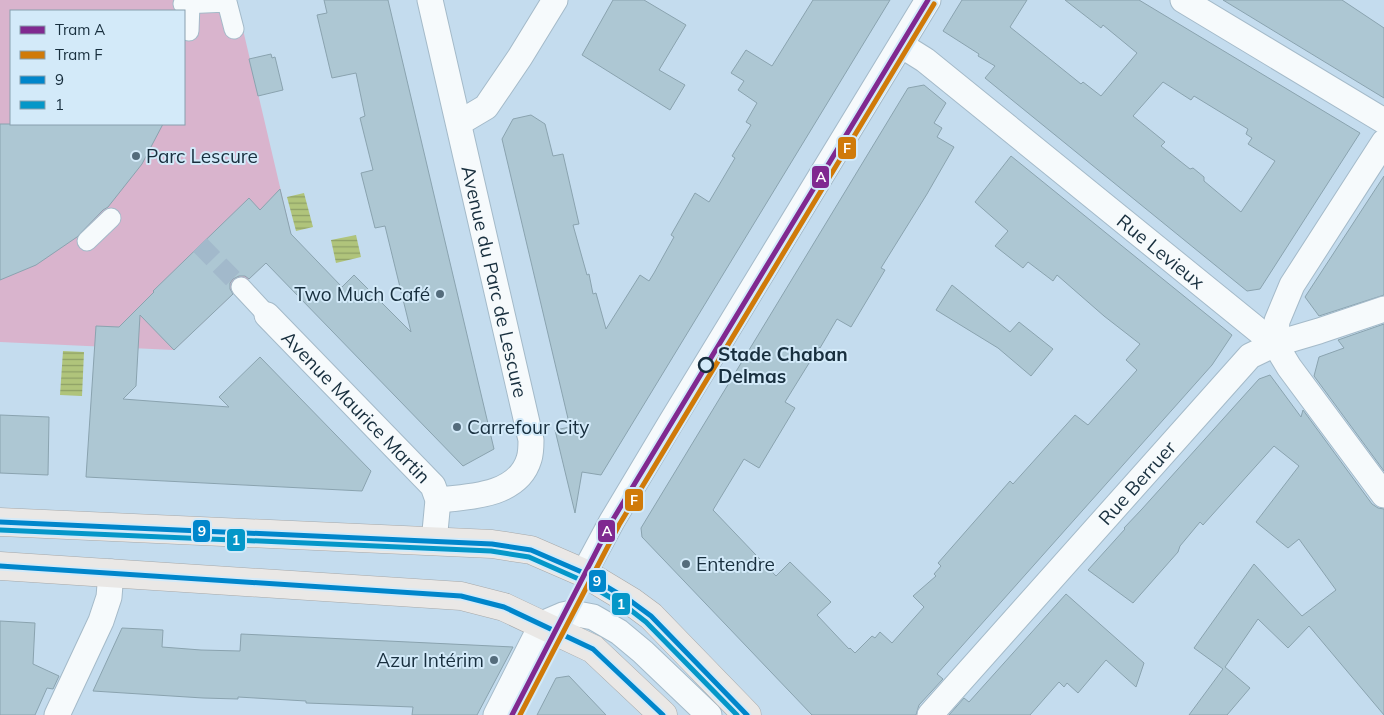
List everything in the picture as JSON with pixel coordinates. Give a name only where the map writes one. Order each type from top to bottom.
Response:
[{"type":"main road","points":[[0,522],[492,544],[531,550],[584,573],[621,594],[651,616],[747,715]]},
{"type":"main road","points":[[0,566],[461,596],[504,607],[593,649],[663,715]]},
{"type":"street","name":"Avenue du Parc de Lescure","points":[[430,0],[531,440],[529,459],[525,469],[520,476],[500,490],[479,496],[438,500]]},
{"type":"street","points":[[459,124],[486,107],[555,0]]},
{"type":"street","points":[[584,573],[612,521],[670,424],[928,0]]},
{"type":"street","points":[[1183,0],[1384,121]]},
{"type":"street","points":[[189,31],[186,4],[227,2],[234,29]]},
{"type":"street","name":"Rue Levieux","points":[[901,45],[926,60],[1275,344],[1289,367],[1384,495]]},
{"type":"street","points":[[1275,344],[1277,321],[1292,285],[1384,142]]},
{"type":"street","name":"Avenue Maurice Martin","points":[[240,287],[433,486],[438,500],[434,542]]},
{"type":"street","name":"Rue Berruer","points":[[930,715],[1250,356],[1275,344],[1384,309]]},
{"type":"street","points":[[58,715],[101,620],[109,597],[111,572]]},
{"type":"street","points":[[496,715],[542,624],[563,614],[572,613],[593,618],[619,632],[643,652],[709,715]]},
{"type":"shaded area","name":"Parc Lescure","points":[[0,0],[236,0],[292,238],[174,350],[0,342]]},
{"type":"shaded area","points":[[304,193],[313,227],[296,231],[287,197]]},
{"type":"shaded area","points":[[356,235],[361,257],[336,263],[331,240]]},
{"type":"shaded area","points":[[63,351],[84,352],[82,396],[60,395]]},
{"type":"building","points":[[324,0],[388,0],[494,449],[463,466],[266,263],[249,279],[245,276],[239,276],[233,279],[230,283],[230,289],[233,294],[174,350],[140,315],[136,386],[123,399],[229,407],[219,397],[260,357],[371,471],[362,491],[86,477],[96,326],[119,327],[153,291],[249,198],[260,210],[280,189],[291,234],[342,287],[354,275],[411,332],[385,226],[375,228],[361,173],[373,170],[360,118],[365,116],[356,73],[332,78],[317,15],[327,13]]},
{"type":"building","points":[[613,0],[644,0],[686,25],[659,70],[685,85],[670,110],[582,55]]},
{"type":"building","points":[[813,0],[890,0],[601,475],[582,472],[575,513],[555,430],[570,427],[502,139],[513,119],[531,115],[545,124],[553,156],[563,154],[579,224],[573,225],[587,275],[589,274],[593,294],[596,293],[606,329],[640,275],[649,281],[674,237],[671,235],[695,193],[709,202],[735,158],[732,156],[751,125],[746,122],[757,103],[738,90],[744,81],[731,73],[746,50],[772,66]]},
{"type":"building","points":[[962,0],[1027,0],[1010,27],[1081,84],[1083,82],[1101,96],[1137,53],[1103,25],[1101,28],[1065,0],[1139,0],[1360,133],[1260,289],[1247,291],[985,78],[995,66],[943,31]],"holes":[[[1163,82],[1191,100],[1194,96],[1248,129],[1246,134],[1252,138],[1248,144],[1275,161],[1241,212],[1204,181],[1204,177],[1193,168],[1190,169],[1161,146],[1165,142],[1133,116]]]},
{"type":"building","points":[[1223,0],[1342,0],[1384,28],[1384,98]]},
{"type":"building","points":[[271,54],[272,58],[275,57],[283,90],[258,96],[249,59]]},
{"type":"building","points":[[924,85],[946,103],[934,123],[942,128],[937,137],[954,147],[881,268],[885,270],[851,327],[837,319],[785,402],[795,408],[759,468],[744,459],[713,510],[776,576],[790,562],[831,602],[817,615],[849,649],[855,653],[872,636],[875,638],[880,632],[892,643],[924,607],[913,596],[936,576],[934,574],[941,566],[938,563],[1010,481],[1013,484],[1075,415],[1088,425],[1137,370],[1126,360],[1140,344],[1057,275],[1053,281],[1028,262],[1023,268],[995,246],[1008,231],[975,202],[1011,156],[1232,335],[1212,365],[937,674],[943,679],[919,705],[916,715],[812,715],[642,537],[641,528],[908,88]]},
{"type":"building","points":[[0,124],[162,125],[142,164],[108,207],[77,237],[36,265],[0,280]]},
{"type":"building","points":[[1384,176],[1384,295],[1319,316],[1305,297]]},
{"type":"building","points":[[952,285],[1010,332],[1019,322],[1053,349],[1031,376],[998,348],[936,310]]},
{"type":"building","points":[[1384,324],[1384,471],[1314,376],[1319,357],[1344,348],[1338,340]]},
{"type":"building","points":[[1270,375],[1301,417],[1303,410],[1372,504],[1384,509],[1384,715],[1309,626],[1288,648],[1258,619],[1225,667],[1250,688],[1227,715],[1189,715],[1223,669],[1194,648],[1254,564],[1302,616],[1336,590],[1299,539],[1288,548],[1256,522],[1299,466],[1274,446],[1203,525],[1200,522],[1180,546],[1178,552],[1133,603],[1088,570],[1259,379]]},
{"type":"building","points":[[0,415],[49,417],[48,475],[0,473]]},
{"type":"building","points":[[1066,594],[1144,663],[1136,687],[1106,660],[1078,693],[1067,683],[1064,687],[1059,682],[1030,715],[949,715],[964,698],[969,702]]},
{"type":"building","points":[[0,621],[35,623],[33,664],[59,676],[53,689],[47,688],[35,715],[0,715]]},
{"type":"building","points":[[122,628],[163,630],[162,647],[201,650],[240,651],[241,634],[513,647],[477,715],[412,715],[413,707],[93,691]]},
{"type":"building","points":[[569,676],[606,715],[537,715],[556,678]]},
{"type":"tunnel","points":[[200,245],[241,287]]},
{"type":"tram line","name":"A","points":[[512,715],[612,521],[928,0]]},
{"type":"tram line","name":"F","points":[[520,715],[619,525],[934,4]]},
{"type":"transit line","name":"9","points":[[0,522],[492,544],[531,550],[584,573],[632,602],[651,616],[747,715]]},
{"type":"transit line","name":"1","points":[[0,530],[491,551],[529,557],[581,580],[628,608],[646,622],[737,715]]},
{"type":"transit line","name":"9","points":[[0,566],[461,596],[504,607],[593,649],[663,715]]},
{"type":"place","name":"Parc Lescure","points":[[136,156]]},
{"type":"place","name":"Two Much Café","points":[[440,294]]},
{"type":"place","name":"Stade Chaban Delmas","points":[[706,365]]},
{"type":"place","name":"Carrefour City","points":[[457,427]]},
{"type":"place","name":"Entendre","points":[[686,564]]},
{"type":"place","name":"Azur Intérim","points":[[494,660]]}]
